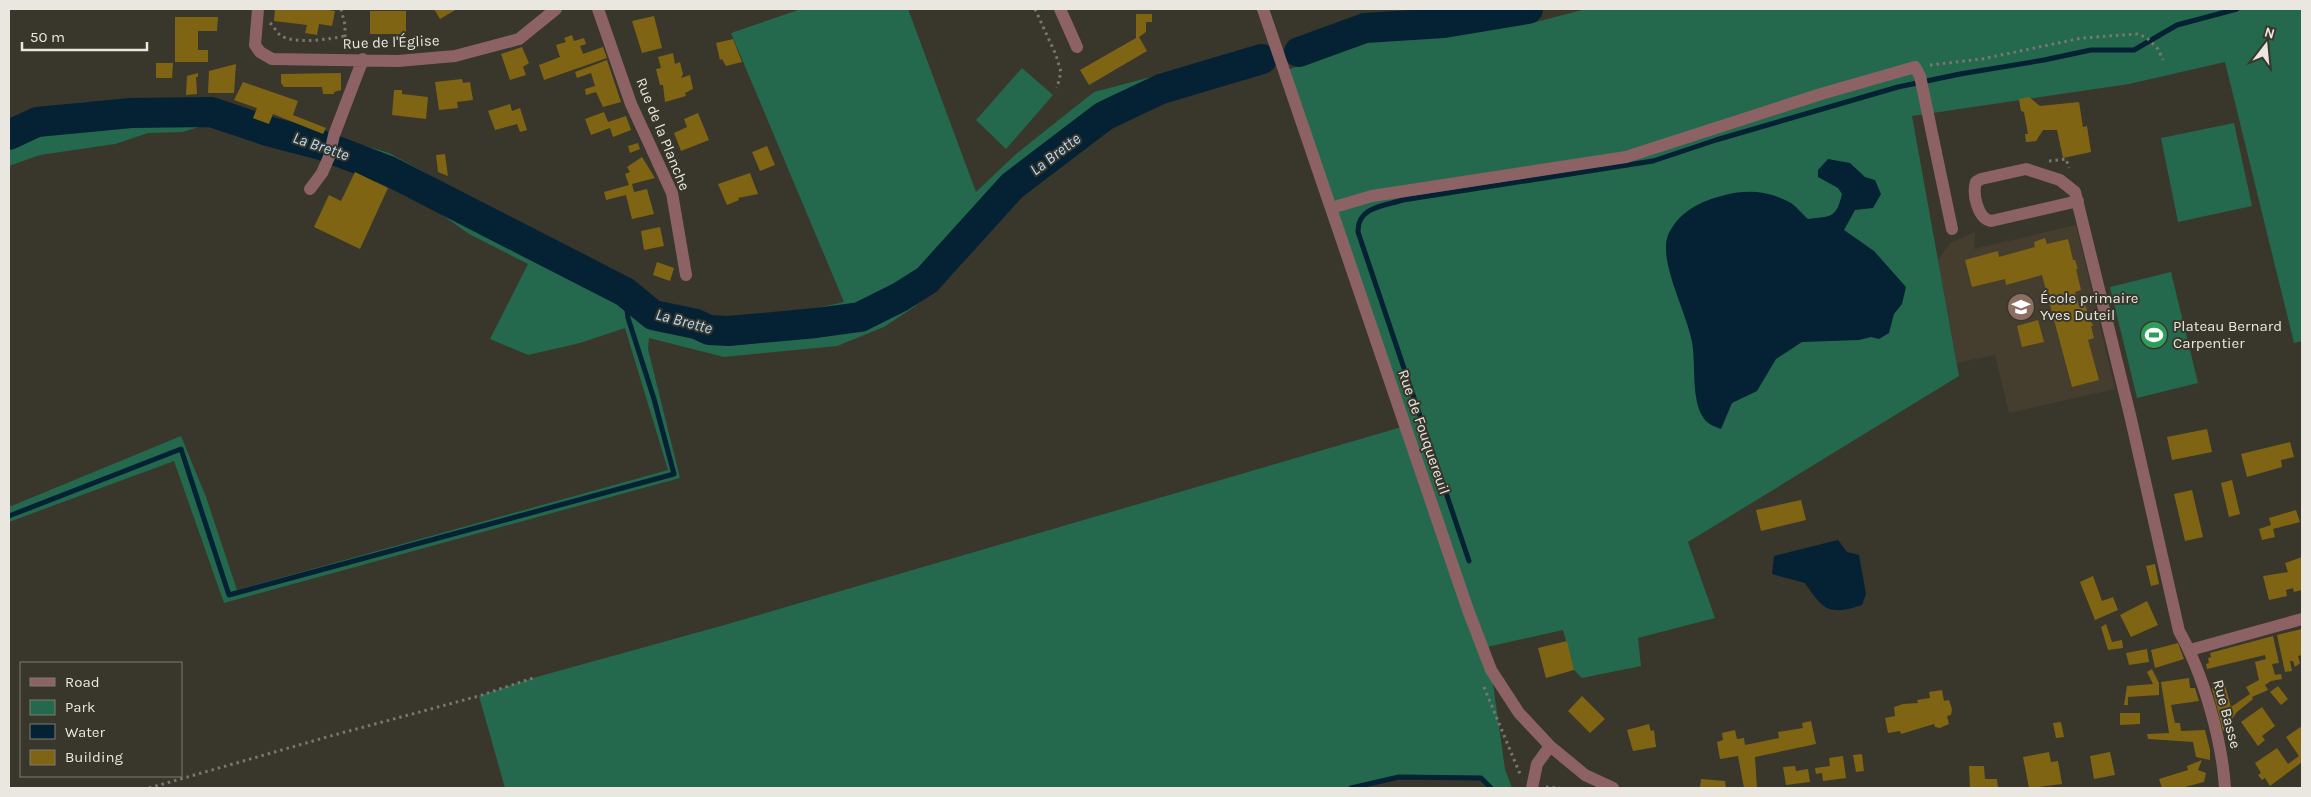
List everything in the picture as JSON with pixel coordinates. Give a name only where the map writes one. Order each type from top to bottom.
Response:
[{"type":"street","name":"Rue de l'Église","points":[[258,9],[255,45],[260,52],[272,59],[398,61],[455,56],[519,39],[556,9]]},
{"type":"street","name":"Rue de la Planche","points":[[598,9],[631,104],[672,193],[686,275]]},
{"type":"street","points":[[1060,9],[1077,47]]},
{"type":"street","name":"Rue de Fouquereuil","points":[[1263,9],[1482,648],[1492,670],[1519,714],[1550,746],[1585,775],[1613,788]]},
{"type":"street","points":[[310,189],[322,173],[329,157],[334,134],[364,59]]},
{"type":"street","points":[[1331,208],[1372,196],[1626,157],[1821,94],[1919,77],[1952,229]]},
{"type":"street","points":[[2026,169],[2060,180],[2075,192],[2078,201],[1991,221],[1984,220],[1981,216],[1974,187],[1981,178],[2026,169]]},
{"type":"street","name":"Rue Basse","points":[[2078,201],[2131,420],[2179,631],[2190,650],[2202,682],[2224,763],[2225,788]]},
{"type":"street","points":[[2190,650],[2302,620]]},
{"type":"street","points":[[1532,788],[1537,764],[1550,746]]},
{"type":"path","points":[[341,9],[345,25],[347,60]]},
{"type":"path","points":[[1035,9],[1056,55],[1061,72],[1057,88]]},
{"type":"path","points":[[257,22],[272,24],[281,36],[290,38],[324,41],[345,36]]},
{"type":"path","points":[[1919,77],[1982,60],[2082,38],[2137,34],[2146,37],[2158,49],[2163,60]]},
{"type":"path","points":[[149,788],[334,734],[480,696],[533,678]]},
{"type":"shaded area","name":"École primaire Yves Duteil","points":[[2076,225],[2115,389],[2009,413],[1995,355],[1957,363],[1938,260],[1950,243],[1975,232],[1974,249]]},
{"type":"green space","points":[[801,9],[908,9],[976,192],[1016,154],[1094,92],[1257,49],[1263,72],[1178,97],[1113,121],[1024,191],[952,275],[914,307],[884,327],[837,346],[724,357],[649,338],[648,349],[680,478],[224,603],[174,461],[9,522],[9,507],[181,436],[206,497],[237,590],[668,470],[625,328],[580,343],[528,355],[490,339],[528,264],[469,234],[438,212],[349,161],[225,127],[206,125],[182,132],[148,133],[115,144],[40,155],[9,166],[9,120],[76,103],[173,98],[183,104],[228,108],[270,127],[280,122],[326,138],[349,141],[389,153],[477,201],[496,218],[601,272],[647,299],[690,315],[730,317],[799,312],[844,302],[731,33]]},
{"type":"green space","points":[[1586,9],[2302,9],[2302,341],[2294,343],[2225,62],[2129,84],[1912,116],[1959,376],[1688,542],[1715,618],[1638,638],[1641,666],[1582,678],[1574,670],[1563,630],[1482,648],[1491,670],[1505,769],[1512,788],[1491,788],[1481,778],[1399,777],[1352,788],[505,788],[479,696],[533,678],[728,624],[1405,426],[1284,71],[1382,38],[1536,22]]},
{"type":"green space","points":[[1022,68],[1053,95],[1006,149],[976,120]]},
{"type":"green space","points":[[2234,123],[2252,206],[2178,222],[2161,138]]},
{"type":"green space","name":"Plateau Bernard Carpentier","points":[[2171,272],[2198,383],[2137,398],[2110,287]]},
{"type":"water","points":[[1828,159],[1850,163],[1865,177],[1875,180],[1881,194],[1873,208],[1855,210],[1844,230],[1874,251],[1906,287],[1902,304],[1894,314],[1889,333],[1879,339],[1871,337],[1859,340],[1802,342],[1776,359],[1757,391],[1732,403],[1721,429],[1715,427],[1705,419],[1697,401],[1692,342],[1670,273],[1666,246],[1668,235],[1678,219],[1692,208],[1716,197],[1742,192],[1759,192],[1783,199],[1793,205],[1808,219],[1831,215],[1835,212],[1842,194],[1838,188],[1818,177],[1818,170]]},
{"type":"water","points":[[1838,540],[1847,552],[1859,555],[1866,594],[1862,605],[1842,610],[1828,608],[1822,605],[1805,583],[1772,574],[1774,556]]},
{"type":"building","points":[[275,9],[321,9],[335,11],[332,26],[319,24],[317,35],[305,33],[307,25],[274,21]]},
{"type":"building","points":[[434,9],[457,9],[440,19]]},
{"type":"building","points":[[370,11],[406,11],[406,34],[370,34]]},
{"type":"building","points":[[1136,14],[1152,14],[1152,22],[1146,22],[1146,32],[1139,37],[1147,51],[1089,85],[1080,70],[1136,38]]},
{"type":"building","points":[[654,16],[662,48],[642,53],[632,21]]},
{"type":"building","points":[[175,17],[218,17],[217,31],[198,31],[198,50],[208,50],[208,62],[175,62]]},
{"type":"building","points":[[572,35],[574,41],[584,38],[586,44],[580,46],[583,54],[603,47],[607,58],[544,80],[539,65],[560,57],[556,45],[566,42],[564,38]]},
{"type":"building","points":[[733,39],[742,62],[726,66],[722,59],[720,60],[716,43]]},
{"type":"building","points":[[522,47],[529,63],[523,67],[526,75],[510,80],[501,54]]},
{"type":"building","points":[[673,53],[675,64],[680,62],[683,74],[681,78],[690,75],[693,89],[685,93],[686,96],[665,102],[663,85],[660,85],[656,69],[661,68],[658,57]]},
{"type":"building","points":[[607,60],[621,102],[603,107],[596,92],[586,95],[585,89],[595,86],[591,73],[577,78],[575,72]]},
{"type":"building","points":[[156,63],[173,63],[172,78],[156,78]]},
{"type":"building","points":[[236,64],[234,93],[208,93],[209,71]]},
{"type":"building","points":[[198,73],[198,77],[196,77],[197,94],[186,95],[187,76]]},
{"type":"building","points":[[341,73],[341,90],[334,92],[334,94],[323,94],[322,87],[284,87],[281,83],[281,74]]},
{"type":"building","points":[[462,79],[463,83],[470,82],[473,100],[457,102],[458,108],[439,110],[435,82]]},
{"type":"building","points":[[243,82],[298,101],[293,115],[326,128],[323,134],[273,114],[269,124],[253,118],[257,108],[234,100]]},
{"type":"building","points":[[394,90],[402,90],[402,94],[428,97],[426,119],[392,115]]},
{"type":"building","points":[[2029,97],[2040,106],[2079,102],[2083,127],[2087,126],[2091,152],[2063,158],[2057,130],[2043,130],[2036,141],[2026,142],[2025,134],[2028,134],[2024,112],[2021,111],[2019,99]]},
{"type":"building","points":[[510,104],[512,111],[520,108],[527,130],[520,132],[517,124],[495,130],[488,111]]},
{"type":"building","points":[[604,112],[608,122],[626,116],[631,130],[613,137],[610,128],[591,135],[585,119]]},
{"type":"building","points":[[698,113],[709,140],[681,151],[674,133],[687,127],[684,119]]},
{"type":"building","points":[[638,143],[640,149],[630,153],[628,146]]},
{"type":"building","points":[[767,146],[775,165],[760,171],[752,152]]},
{"type":"building","points":[[445,154],[448,176],[438,172],[436,155]]},
{"type":"building","points":[[642,157],[655,178],[632,184],[634,192],[647,189],[654,214],[632,219],[626,195],[606,200],[604,192],[629,185],[625,174],[630,172],[627,167]]},
{"type":"building","points":[[355,172],[388,188],[360,249],[314,227],[329,195],[341,201]]},
{"type":"building","points":[[750,173],[758,194],[738,198],[739,200],[727,205],[718,184]]},
{"type":"building","points":[[660,227],[664,246],[644,250],[641,231]]},
{"type":"building","points":[[2045,238],[2047,244],[2068,239],[2073,260],[2075,260],[2078,269],[2076,269],[2081,290],[2075,292],[2079,306],[2085,305],[2093,326],[2091,326],[2094,338],[2088,340],[2099,380],[2072,387],[2042,275],[2006,285],[2005,279],[1972,287],[1965,260],[1998,251],[1999,257],[2035,247],[2034,242]]},
{"type":"building","points":[[657,262],[674,268],[670,281],[653,275]]},
{"type":"building","points":[[2038,320],[2044,342],[2022,347],[2017,326]]},
{"type":"building","points":[[2207,429],[2212,452],[2172,460],[2167,437]]},
{"type":"building","points":[[2290,442],[2294,457],[2281,460],[2282,467],[2247,477],[2241,454]]},
{"type":"building","points":[[2232,480],[2240,514],[2229,517],[2221,483]]},
{"type":"building","points":[[2192,490],[2203,537],[2185,541],[2174,494]]},
{"type":"building","points":[[1801,500],[1806,520],[1761,531],[1756,510]]},
{"type":"building","points":[[2296,510],[2300,522],[2273,529],[2275,537],[2262,540],[2259,529],[2271,525],[2269,518]]},
{"type":"building","points":[[2302,557],[2302,590],[2294,592],[2293,588],[2286,590],[2287,596],[2269,600],[2263,576],[2288,572],[2285,563]]},
{"type":"building","points":[[2155,564],[2159,584],[2151,586],[2146,566]]},
{"type":"building","points":[[2093,576],[2102,601],[2113,597],[2118,610],[2095,620],[2080,582]]},
{"type":"building","points":[[2147,601],[2158,625],[2131,637],[2120,615]]},
{"type":"building","points":[[2106,624],[2112,642],[2122,640],[2123,648],[2108,650],[2101,627]]},
{"type":"building","points":[[2302,629],[2302,655],[2298,656],[2300,663],[2295,667],[2293,661],[2290,661],[2292,671],[2285,672],[2277,635]]},
{"type":"building","points":[[2273,636],[2279,663],[2272,664],[2275,675],[2281,674],[2282,679],[2271,681],[2265,685],[2268,690],[2252,697],[2253,699],[2237,712],[2223,731],[2212,688],[2225,685],[2231,707],[2250,694],[2246,687],[2259,680],[2255,662],[2266,659],[2265,655],[2207,669],[2206,664],[2209,663],[2210,653]]},
{"type":"building","points":[[1567,641],[1574,670],[1546,678],[1538,648]]},
{"type":"building","points":[[2178,643],[2184,659],[2155,668],[2151,650]]},
{"type":"building","points":[[2147,649],[2149,662],[2129,665],[2126,653]]},
{"type":"building","points":[[2152,669],[2159,683],[2159,695],[2128,697],[2128,705],[2124,705],[2127,686],[2153,684],[2147,672]]},
{"type":"building","points":[[2189,678],[2190,688],[2195,688],[2199,701],[2171,705],[2175,723],[2180,723],[2181,731],[2205,730],[2210,750],[2210,760],[2196,757],[2193,742],[2148,739],[2147,734],[2169,733],[2161,682]]},
{"type":"building","points":[[2278,686],[2288,699],[2281,705],[2270,692]]},
{"type":"building","points":[[1942,690],[1944,701],[1949,700],[1952,709],[1951,715],[1947,716],[1949,724],[1940,728],[1935,727],[1934,724],[1901,734],[1900,731],[1888,733],[1885,718],[1895,716],[1894,707],[1918,703],[1917,700],[1930,698],[1929,692]]},
{"type":"building","points":[[1582,696],[1605,719],[1590,733],[1568,711]]},
{"type":"building","points":[[2262,707],[2275,726],[2262,736],[2265,740],[2258,746],[2241,722]]},
{"type":"building","points":[[2120,713],[2140,713],[2140,724],[2120,725]]},
{"type":"building","points":[[1811,721],[1816,744],[1755,757],[1757,788],[1744,788],[1738,756],[1720,759],[1717,742],[1723,740],[1722,733],[1735,730],[1737,739],[1744,738],[1745,745],[1779,738],[1778,732],[1803,728],[1802,723]]},
{"type":"building","points":[[2061,722],[2064,737],[2056,738],[2053,723]]},
{"type":"building","points":[[1649,724],[1651,731],[1654,730],[1656,747],[1633,751],[1627,730]]},
{"type":"building","points":[[2302,726],[2302,762],[2270,786],[2265,778],[2262,780],[2258,775],[2261,773],[2255,763],[2277,748],[2288,764],[2299,756],[2286,737]]},
{"type":"building","points":[[2049,752],[2051,762],[2058,761],[2062,784],[2029,788],[2023,757]]},
{"type":"building","points":[[2110,752],[2115,775],[2094,779],[2090,756]]},
{"type":"building","points":[[1862,754],[1864,771],[1856,772],[1853,755]]},
{"type":"building","points":[[1843,756],[1846,778],[1823,781],[1822,773],[1816,774],[1815,768],[1830,766],[1829,758]]},
{"type":"building","points":[[2202,760],[2198,770],[2206,773],[2204,782],[2181,788],[2162,788],[2159,779],[2188,770],[2187,766]]},
{"type":"building","points":[[1795,766],[1796,771],[1808,769],[1810,782],[1786,785],[1783,767]]},
{"type":"building","points":[[1969,766],[1984,766],[1985,779],[1997,779],[1998,788],[1970,788]]},
{"type":"building","points":[[1701,779],[1725,781],[1726,788],[1700,788]]},
{"type":"waterway","points":[[1299,52],[1365,28],[1444,23],[1528,9]]},
{"type":"waterway","points":[[1469,561],[1358,232],[1362,217],[1367,212],[1380,206],[1403,200],[1653,161],[1716,140],[1898,87],[2091,50],[2134,50],[2177,25],[2237,9]]},
{"type":"waterway","name":"La Brette","points":[[9,135],[37,122],[131,113],[211,112],[271,132],[321,145],[389,171],[625,292],[653,315],[696,324],[709,330],[729,331],[860,317],[900,297],[927,280],[1012,186],[1104,116],[1161,89],[1262,59]]},
{"type":"waterway","points":[[9,516],[181,449],[229,595],[674,474],[654,399],[628,318],[625,292]]},
{"type":"waterway","points":[[1351,788],[1399,777],[1481,778],[1491,788]]},
{"type":"place","name":"École primaire Yves Duteil","points":[[2021,307]]},
{"type":"place","name":"Plateau Bernard Carpentier","points":[[2154,335]]}]
